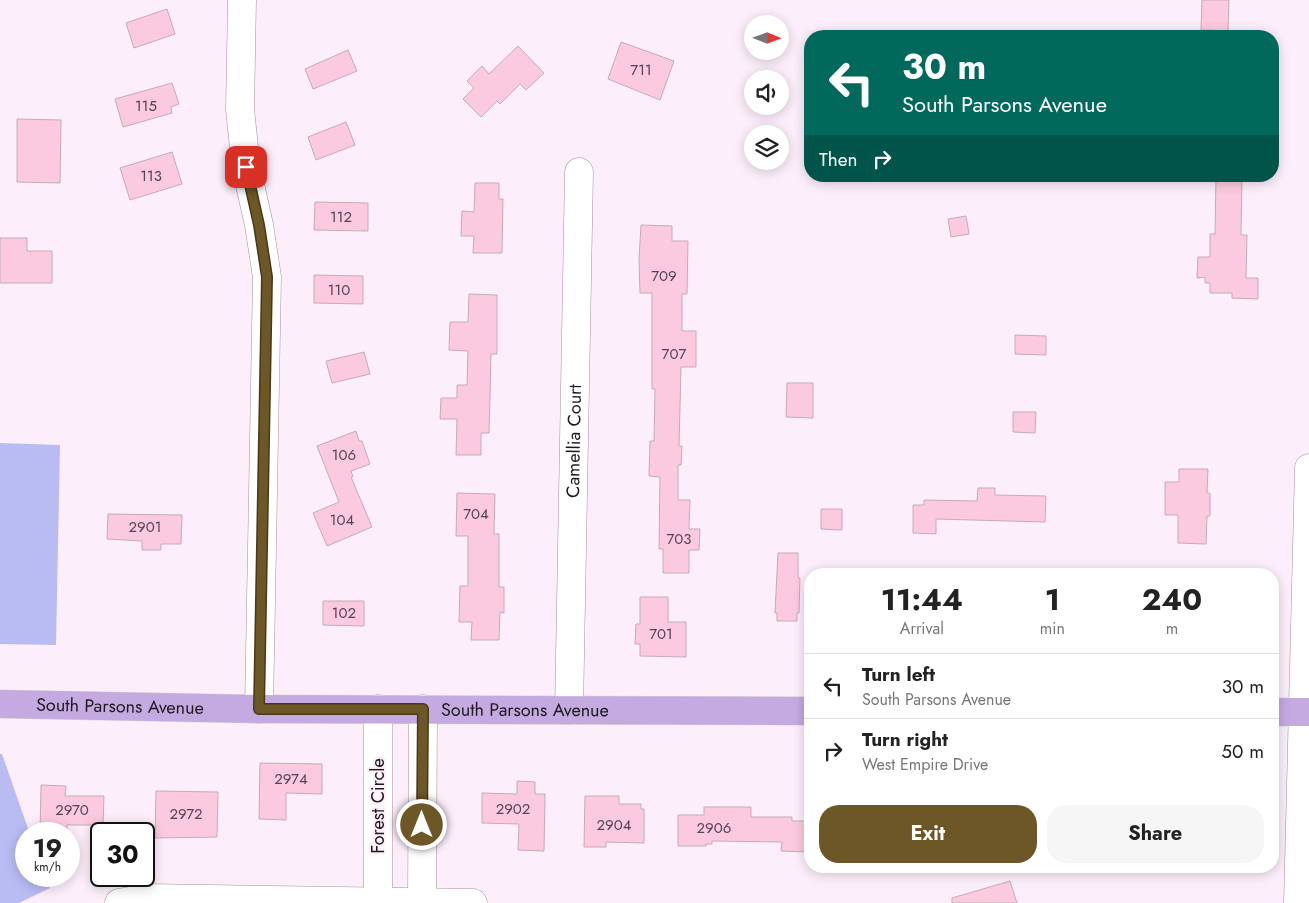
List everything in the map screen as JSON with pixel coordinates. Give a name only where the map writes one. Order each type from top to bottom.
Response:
[{"type":"main road","name":"South Parsons Avenue","points":[[0,704],[259,709],[804,710]]},
{"type":"main road","points":[[1279,712],[1306,712]]},
{"type":"street","points":[[242,0],[240,108],[246,167],[259,225],[267,277],[259,709]]},
{"type":"street","name":"Camellia Court","points":[[568,710],[579,172]]},
{"type":"street","points":[[1298,903],[1306,712],[1309,468]]},
{"type":"street","name":"Forest Circle","points":[[378,709],[378,902]]},
{"type":"street","points":[[422,902],[423,709]]},
{"type":"street","points":[[119,903],[146,898],[473,903]]},
{"type":"water","points":[[0,443],[60,445],[56,645],[0,644]]},
{"type":"water","points":[[0,754],[2,754],[26,822],[15,822],[15,887],[50,888],[19,903],[0,903]]},
{"type":"building","points":[[1202,0],[1229,0],[1228,30],[1201,30]]},
{"type":"building","points":[[167,9],[175,34],[134,48],[126,23]]},
{"type":"building","points":[[621,42],[674,61],[660,100],[608,79]]},
{"type":"building","points":[[518,46],[544,73],[526,90],[520,84],[500,104],[497,101],[481,117],[463,99],[474,88],[467,81],[482,66],[489,74]]},
{"type":"building","points":[[348,50],[357,71],[313,89],[305,69]]},
{"type":"building","points":[[172,83],[179,104],[171,107],[172,113],[123,127],[115,99]]},
{"type":"building","points":[[17,119],[61,120],[60,183],[17,182]]},
{"type":"building","points":[[346,122],[355,145],[316,160],[308,137]]},
{"type":"building","points":[[172,152],[182,184],[130,200],[120,168]]},
{"type":"building","points":[[1216,182],[1242,182],[1241,235],[1247,235],[1246,278],[1258,278],[1258,299],[1232,298],[1232,293],[1210,293],[1210,283],[1205,283],[1205,277],[1197,278],[1198,257],[1210,257],[1210,234],[1215,234]]},
{"type":"building","points":[[475,183],[499,183],[499,199],[503,199],[502,253],[473,253],[474,236],[461,236],[462,211],[474,212]]},
{"type":"building","points":[[315,202],[368,203],[368,231],[314,230]]},
{"type":"building","points":[[966,216],[969,234],[951,237],[948,219]]},
{"type":"building","points":[[641,225],[672,226],[672,241],[688,241],[687,294],[682,294],[682,331],[696,331],[696,367],[681,367],[679,446],[682,446],[681,465],[678,465],[678,500],[690,500],[689,529],[700,529],[699,550],[689,550],[689,573],[663,573],[663,549],[659,549],[660,477],[649,476],[650,441],[654,441],[655,389],[652,389],[652,293],[640,293]]},
{"type":"building","points":[[0,238],[27,238],[27,251],[52,251],[52,283],[0,283]]},
{"type":"building","points":[[314,275],[363,276],[363,304],[314,303]]},
{"type":"building","points":[[469,294],[497,295],[497,354],[491,354],[489,433],[481,433],[481,455],[456,455],[457,419],[440,419],[441,398],[457,398],[457,385],[467,385],[468,351],[449,350],[450,322],[468,322]]},
{"type":"building","points":[[1015,335],[1046,336],[1046,355],[1015,354]]},
{"type":"building","points":[[364,352],[370,374],[332,383],[326,361]]},
{"type":"building","points":[[787,383],[813,383],[813,418],[786,417]]},
{"type":"building","points":[[1013,412],[1036,412],[1035,433],[1013,432]]},
{"type":"building","points":[[356,431],[359,441],[362,441],[370,464],[351,471],[353,477],[351,477],[372,527],[327,546],[313,513],[339,502],[317,446]]},
{"type":"building","points":[[1179,469],[1208,469],[1207,493],[1210,493],[1210,516],[1207,516],[1206,544],[1178,543],[1178,515],[1165,515],[1165,482],[1179,482]]},
{"type":"building","points":[[978,488],[995,488],[995,495],[1046,496],[1045,522],[936,519],[936,534],[913,533],[913,505],[924,505],[924,500],[977,501]]},
{"type":"building","points":[[457,493],[495,494],[494,534],[499,534],[499,587],[504,587],[504,613],[500,612],[499,640],[471,640],[472,622],[459,622],[460,586],[468,586],[468,536],[456,536]]},
{"type":"building","points":[[821,509],[842,509],[842,530],[821,529]]},
{"type":"building","points":[[108,514],[182,515],[181,544],[161,544],[161,550],[142,550],[142,541],[107,539]]},
{"type":"building","points":[[778,553],[798,553],[798,578],[800,578],[797,621],[777,621],[777,613],[775,613]]},
{"type":"building","points":[[640,597],[668,597],[668,622],[686,622],[686,657],[640,656],[640,644],[635,644],[636,624],[640,624]]},
{"type":"building","points":[[323,601],[364,601],[364,626],[323,625]]},
{"type":"building","points":[[260,763],[322,764],[322,794],[286,793],[286,820],[259,819]]},
{"type":"building","points":[[517,781],[535,782],[535,794],[545,794],[544,851],[518,850],[519,824],[482,823],[482,793],[517,794]]},
{"type":"building","points":[[41,785],[66,786],[65,796],[104,796],[103,822],[90,822],[90,825],[80,825],[80,822],[40,822]]},
{"type":"building","points":[[156,791],[218,792],[217,837],[155,838]]},
{"type":"building","points":[[585,796],[619,796],[619,804],[641,804],[641,809],[644,809],[644,843],[606,842],[606,847],[584,847]]},
{"type":"building","points":[[704,807],[751,807],[751,817],[792,817],[792,821],[804,821],[804,852],[781,851],[782,842],[712,841],[712,844],[706,844],[706,846],[678,846],[678,815],[704,815]]},
{"type":"building","points":[[1010,881],[1017,903],[952,903],[952,898]]},
{"type":"route","points":[[246,167],[259,225],[267,277],[259,709],[423,709],[422,825]]}]
